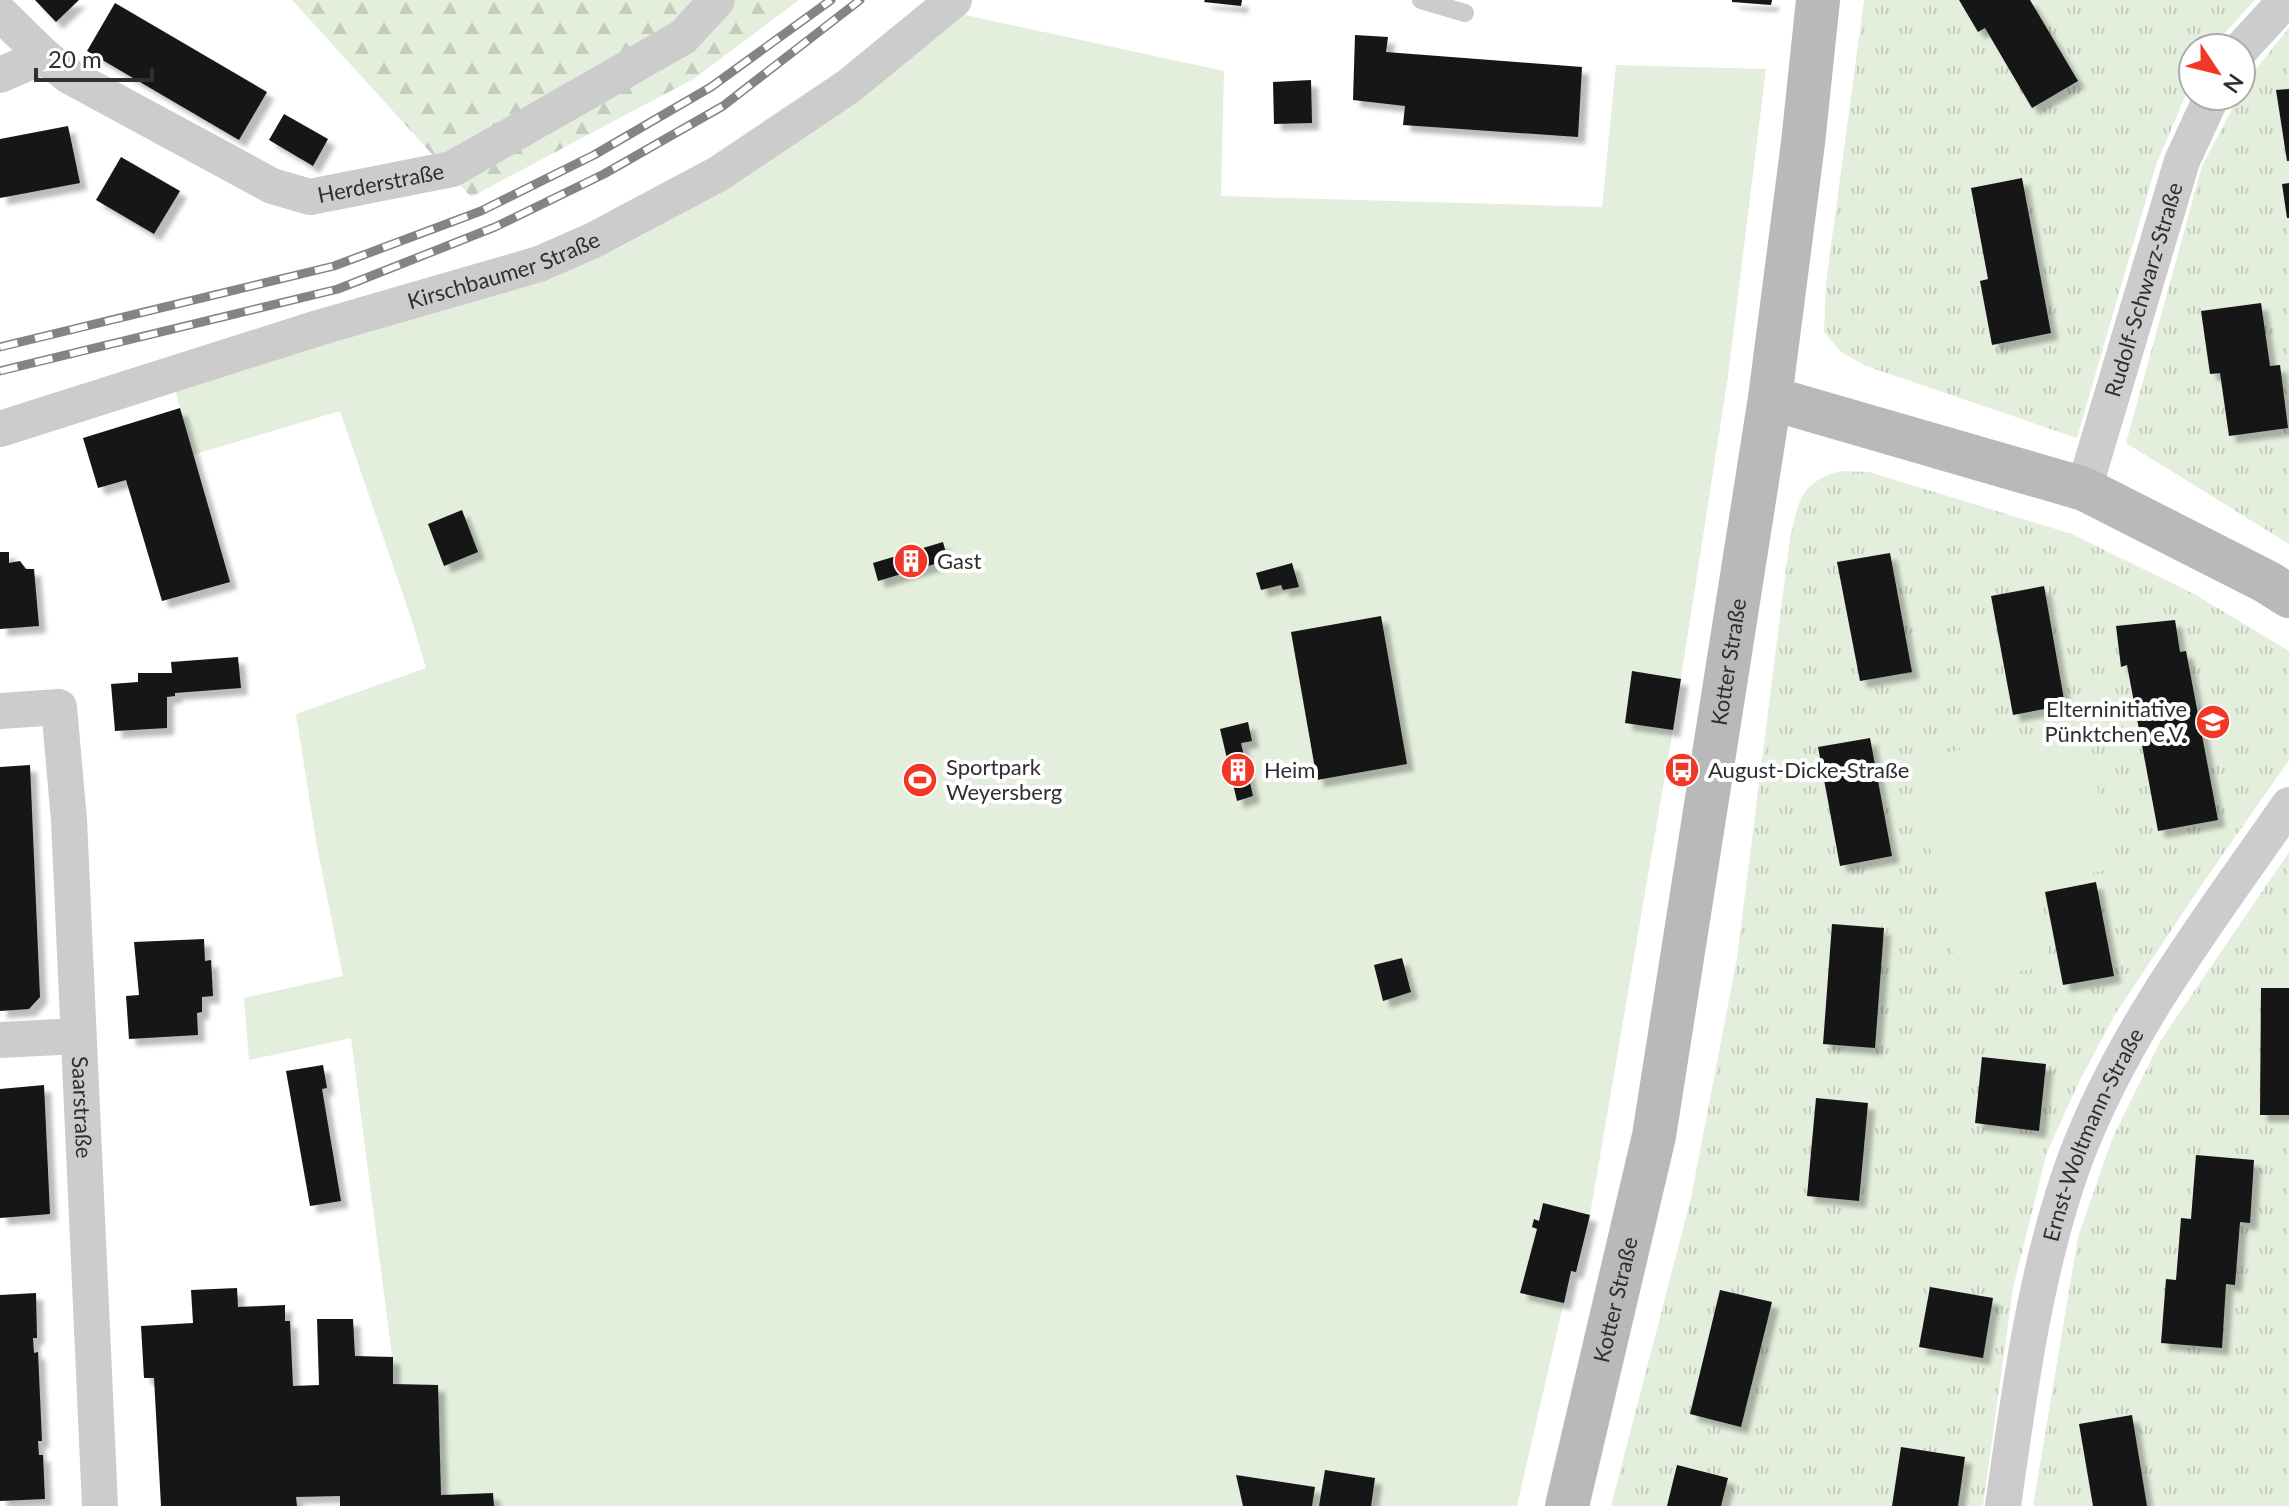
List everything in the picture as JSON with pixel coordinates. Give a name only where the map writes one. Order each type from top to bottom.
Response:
[{"type":"street","name":"Herderstraße","points":[[0,13],[69,76],[261,181],[310,197],[452,169],[683,37],[717,0]]},
{"type":"street","name":"Kirschbaumer Straße","points":[[0,429],[318,328],[525,269],[594,240],[718,174],[757,148],[849,86],[954,0]]},
{"type":"street","name":"Kotter Straße","points":[[1567,1506],[1654,1136],[1770,398],[1818,0]]},
{"type":"street","points":[[2257,32],[2286,0]]},
{"type":"street","points":[[0,75],[44,56]]},
{"type":"street","name":"Rudolf-Schwarz-Straße","points":[[2084,489],[2182,161],[2205,112]]},
{"type":"street","points":[[1770,398],[2084,489],[2289,596]]},
{"type":"street","name":"Saarstraße","points":[[0,711],[59,707],[69,820],[100,1506]]},
{"type":"street","name":"Ernst-Woltmann-Straße","points":[[2003,1506],[2039,1288],[2076,1157],[2138,1029],[2289,805]]},
{"type":"street","points":[[0,1040],[78,1036]]},
{"type":"lane","points":[[1421,0],[1465,13]]},
{"type":"green space","points":[[292,0],[799,0],[695,78],[471,197]]},
{"type":"green space","points":[[1864,0],[2255,0],[2226,32],[2177,32],[2179,112],[2156,165],[2077,438],[1866,366],[1841,352],[1824,332],[1826,283]]},
{"type":"green space","name":"Sportpark Weyersberg","points":[[965,15],[1224,71],[1221,196],[1602,207],[1616,65],[1766,69],[1728,376],[1673,729],[1590,1215],[1576,1272],[1571,1271],[1517,1506],[494,1506],[493,1493],[441,1495],[393,1384],[351,1038],[249,1060],[244,998],[343,976],[317,847],[296,714],[426,668],[340,411],[192,455],[175,389],[611,252],[689,210],[792,146]]},
{"type":"green space","points":[[2289,28],[2289,544],[2126,443],[2202,166],[2231,112],[2257,112],[2257,68]]},
{"type":"green space","points":[[1840,471],[1869,472],[2072,534],[2196,595],[2289,651],[2289,760],[2116,1013],[2080,1080],[2047,1152],[2013,1288],[1983,1506],[1611,1506],[1691,1198],[1737,958],[1790,538],[1803,495],[1816,481]]},
{"type":"green space","points":[[2087,721],[2111,869],[2039,884],[2050,966],[1960,981],[1910,761]]},
{"type":"green space","points":[[2289,852],[2289,1506],[2033,1506],[2078,1237],[2112,1139],[2161,1040]]},
{"type":"building","points":[[35,0],[79,0],[56,22]]},
{"type":"building","points":[[1205,0],[1242,0],[1241,6]]},
{"type":"building","points":[[1732,0],[1772,0],[1771,5]]},
{"type":"building","points":[[1959,0],[2030,0],[2078,81],[2032,108],[1985,28],[1978,32]]},
{"type":"building","points":[[115,3],[267,92],[239,140],[87,51]]},
{"type":"building","points":[[1355,35],[1388,37],[1386,52],[1582,67],[1578,137],[1403,125],[1405,106],[1353,100]]},
{"type":"building","points":[[1311,80],[1312,123],[1274,124],[1273,82]]},
{"type":"building","points":[[2289,89],[2289,161],[2287,161],[2276,90]]},
{"type":"building","points":[[284,114],[328,139],[313,166],[269,140]]},
{"type":"building","points":[[68,126],[80,183],[0,198],[0,139]]},
{"type":"building","points":[[121,157],[180,191],[154,234],[96,200]]},
{"type":"building","points":[[2022,178],[2051,333],[1992,345],[1980,281],[1988,279],[1971,188]]},
{"type":"building","points":[[2289,183],[2289,218],[2287,218],[2282,184]]},
{"type":"building","points":[[2261,303],[2270,366],[2280,365],[2288,428],[2229,436],[2220,373],[2210,374],[2201,311]]},
{"type":"building","points":[[180,408],[230,582],[162,601],[126,480],[98,488],[83,438]]},
{"type":"building","points":[[462,510],[478,552],[444,566],[428,524]]},
{"type":"building","name":"Gast","points":[[943,542],[948,560],[878,581],[873,563]]},
{"type":"building","points":[[0,552],[9,552],[9,563],[20,561],[26,569],[34,569],[39,626],[0,629]]},
{"type":"building","points":[[1890,553],[1912,672],[1860,681],[1837,562]]},
{"type":"building","points":[[1292,563],[1299,587],[1283,590],[1281,585],[1261,590],[1256,573]]},
{"type":"building","points":[[2044,586],[2065,705],[2013,715],[1991,596]]},
{"type":"building","points":[[1381,616],[1407,764],[1317,780],[1291,632]]},
{"type":"building","points":[[2175,620],[2180,652],[2186,651],[2218,820],[2158,831],[2127,665],[2121,667],[2116,626]]},
{"type":"building","points":[[238,657],[241,688],[175,693],[175,696],[167,697],[167,728],[115,731],[111,684],[138,682],[138,673],[172,673],[171,662]]},
{"type":"building","points":[[1632,671],[1681,679],[1673,730],[1625,723]]},
{"type":"building","name":"Heim","points":[[1248,722],[1252,741],[1241,743],[1253,796],[1237,801],[1220,729]]},
{"type":"building","points":[[1870,738],[1892,856],[1840,866],[1818,747]]},
{"type":"building","points":[[30,765],[40,997],[29,1009],[0,1011],[0,767]]},
{"type":"building","points":[[2096,882],[2114,976],[2063,985],[2045,892]]},
{"type":"building","points":[[1832,924],[1884,928],[1875,1048],[1823,1044]]},
{"type":"building","points":[[204,939],[205,961],[211,960],[213,996],[202,997],[202,1012],[197,1013],[198,1035],[129,1039],[126,996],[139,995],[134,942]]},
{"type":"building","points":[[1402,958],[1411,992],[1383,1001],[1374,965]]},
{"type":"building","points":[[2261,988],[2289,988],[2289,1115],[2260,1115]]},
{"type":"building","points":[[1982,1057],[2046,1064],[2039,1131],[1975,1123]]},
{"type":"building","points":[[323,1065],[327,1088],[322,1089],[341,1201],[310,1206],[286,1071]]},
{"type":"building","points":[[44,1085],[50,1214],[0,1218],[0,1089]]},
{"type":"building","points":[[1816,1098],[1868,1103],[1859,1201],[1807,1196]]},
{"type":"building","points":[[2196,1155],[2254,1160],[2250,1223],[2240,1222],[2235,1285],[2226,1284],[2222,1348],[2161,1343],[2166,1279],[2176,1280],[2181,1218],[2191,1219]]},
{"type":"building","points":[[1543,1203],[1590,1215],[1576,1272],[1571,1271],[1564,1303],[1520,1293],[1537,1229],[1532,1227],[1534,1219],[1539,1221]]},
{"type":"building","points":[[1930,1287],[1993,1298],[1983,1358],[1919,1347]]},
{"type":"building","points":[[237,1288],[238,1307],[285,1305],[285,1321],[290,1321],[293,1386],[319,1385],[317,1319],[353,1319],[355,1356],[393,1357],[393,1384],[438,1385],[441,1495],[493,1493],[494,1506],[340,1506],[340,1496],[296,1497],[297,1506],[161,1506],[154,1378],[144,1378],[141,1326],[193,1323],[191,1290]]},
{"type":"building","points":[[1720,1290],[1772,1302],[1741,1427],[1690,1414]]},
{"type":"building","points":[[36,1293],[37,1338],[33,1338],[34,1353],[38,1352],[42,1441],[38,1441],[39,1455],[43,1455],[45,1499],[0,1501],[0,1295]]},
{"type":"building","points":[[2132,1415],[2147,1506],[2093,1506],[2079,1424]]},
{"type":"building","points":[[1901,1447],[1965,1457],[1958,1506],[1892,1506]]},
{"type":"building","points":[[1677,1465],[1728,1478],[1721,1506],[1667,1506]]},
{"type":"building","points":[[1325,1470],[1375,1478],[1371,1506],[1319,1506]]},
{"type":"building","points":[[1236,1475],[1315,1487],[1312,1506],[1243,1506]]},
{"type":"railway","points":[[0,347],[334,266],[481,211],[594,155],[711,87],[831,0]]},
{"type":"railway","points":[[0,371],[338,289],[495,227],[604,174],[723,106],[860,0]]},
{"type":"place","name":"Gast","points":[[911,561]]},
{"type":"place","name":"Elterninitiative Pünktchen e.V.","points":[[2213,722]]},
{"type":"place","name":"Heim","points":[[1238,770]]},
{"type":"place","name":"August-Dicke-Straße","points":[[1682,770]]},
{"type":"place","name":"Sportpark Weyersberg","points":[[920,780]]}]
